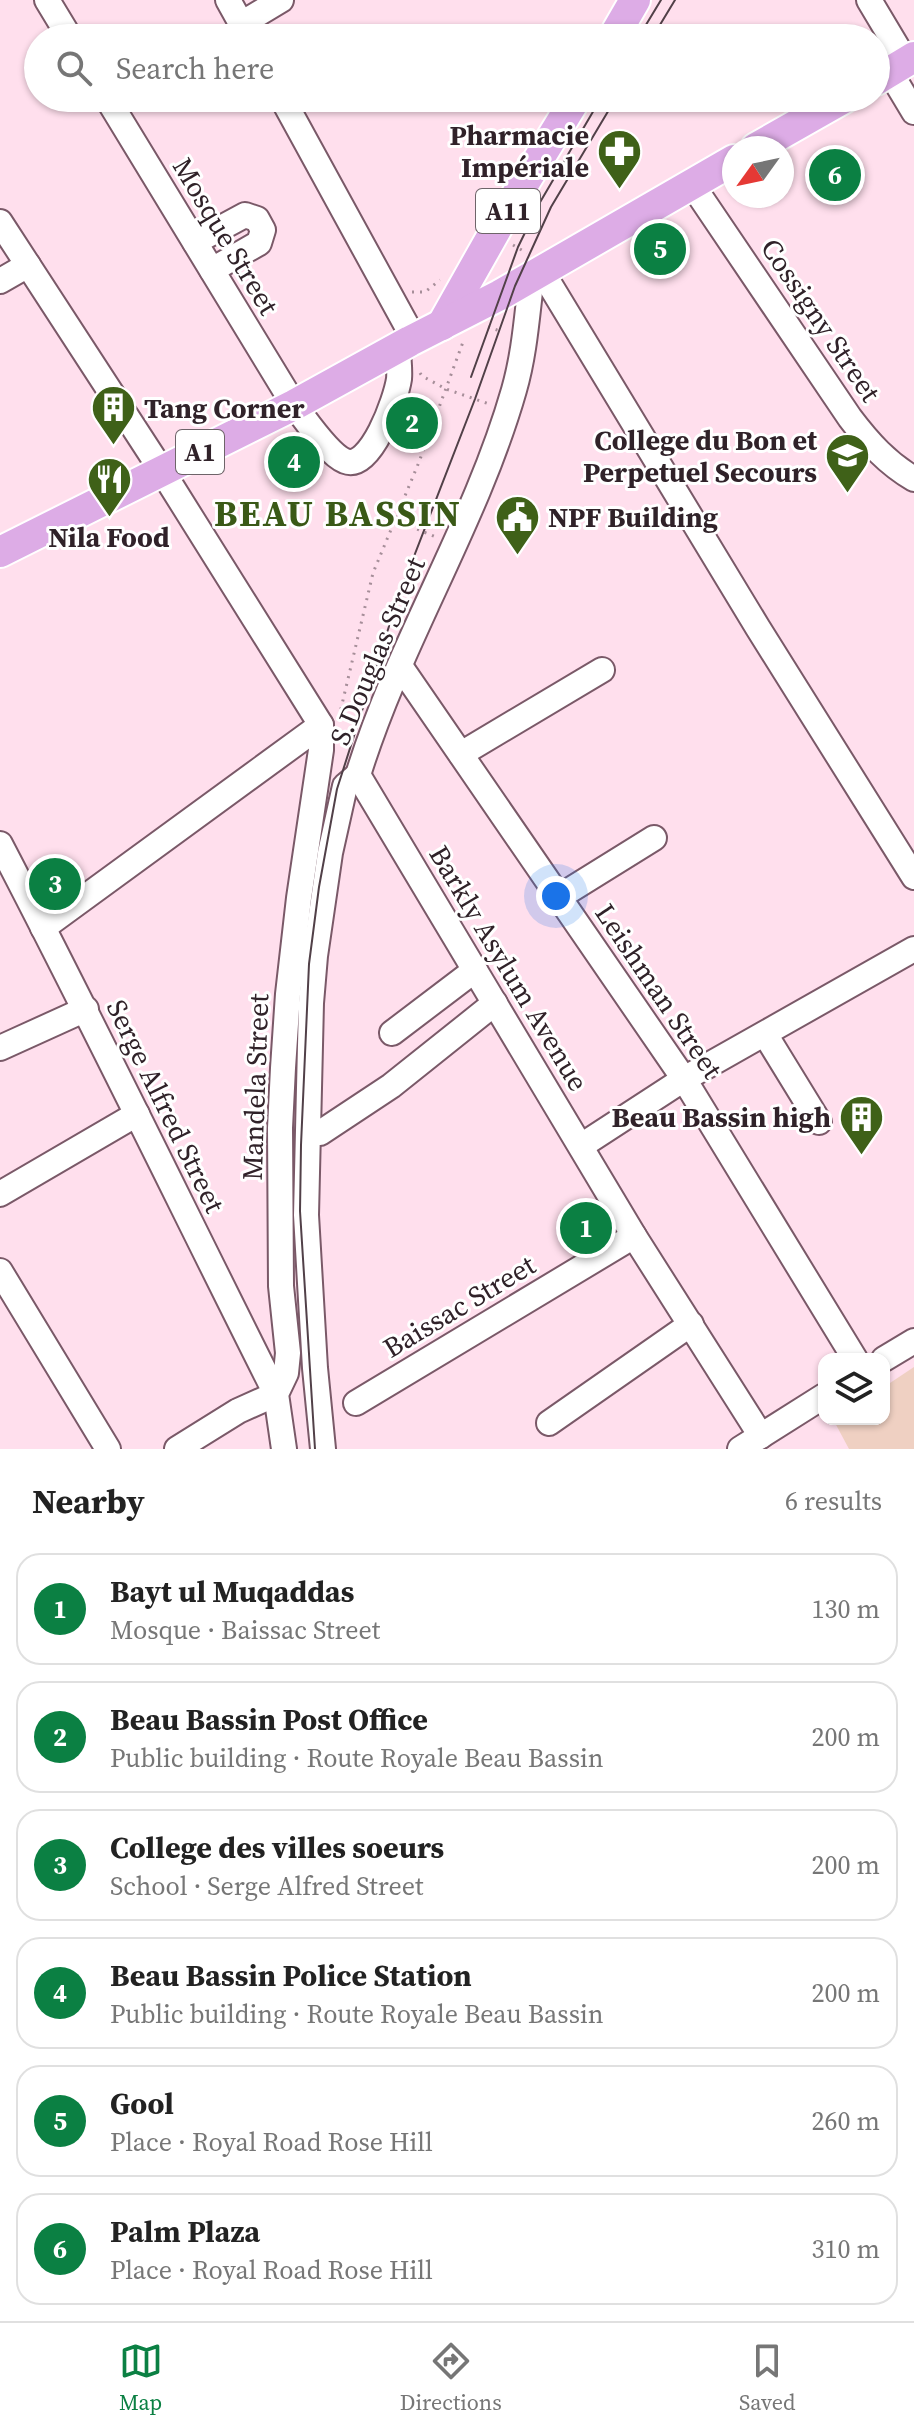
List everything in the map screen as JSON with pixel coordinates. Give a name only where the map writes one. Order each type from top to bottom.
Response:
[{"type":"main road","name":"A11","points":[[453,331],[499,224],[567,112]]},
{"type":"main road","points":[[777,136],[819,112]]},
{"type":"main road","name":"A1","points":[[0,552],[294,405],[406,343],[453,331],[500,295],[722,166]]},
{"type":"street","points":[[47,0],[62,24]]},
{"type":"street","points":[[228,0],[241,24]]},
{"type":"street","points":[[253,24],[281,0]]},
{"type":"street","points":[[869,0],[879,24]]},
{"type":"street","points":[[896,68],[914,112]]},
{"type":"street","name":"Mosque Street","points":[[116,112],[294,405],[343,460],[352,462],[365,457],[372,449],[394,399],[406,343]]},
{"type":"street","points":[[289,112],[406,343]]},
{"type":"street","name":"Cossigny Street","points":[[691,183],[871,446],[895,468],[914,479]]},
{"type":"street","points":[[195,242],[245,215],[257,219],[263,230],[259,243],[212,270]]},
{"type":"street","points":[[0,222],[329,725],[43,928]]},
{"type":"street","points":[[0,281],[28,265]]},
{"type":"street","points":[[546,267],[750,614],[914,877]]},
{"type":"street","name":"S.Douglas Street","points":[[323,1449],[306,1215],[311,1003],[330,853],[345,786],[358,775],[400,666],[508,410],[546,267]]},
{"type":"street","name":"Leishman Street","points":[[400,666],[684,1079],[851,1353]]},
{"type":"street","points":[[461,754],[602,670]]},
{"type":"street","name":"Mandela Street","points":[[284,1449],[276,1394],[286,1373],[288,1353],[281,1286],[280,1128],[288,994],[321,750],[329,725]]},
{"type":"street","name":"Barkly Asylum Avenue","points":[[358,775],[634,1236],[691,1324],[750,1442]]},
{"type":"street","points":[[559,897],[654,838]]},
{"type":"street","name":"Serge Alfred Street","points":[[0,844],[8,877],[43,928],[86,1009],[276,1394]]},
{"type":"street","points":[[581,1146],[684,1079],[914,949]]},
{"type":"street","points":[[392,1033],[475,970]]},
{"type":"street","points":[[320,1133],[391,1086],[495,1003]]},
{"type":"street","points":[[0,1048],[86,1009]]},
{"type":"street","points":[[765,1034],[819,1122]]},
{"type":"street","points":[[0,1194],[137,1114]]},
{"type":"street","name":"Baissac Street","points":[[356,1403],[634,1236]]},
{"type":"street","points":[[0,1271],[108,1449]]},
{"type":"street","points":[[549,1423],[691,1324]]},
{"type":"street","points":[[890,1355],[914,1341]]},
{"type":"street","points":[[177,1449],[238,1411],[276,1394]]},
{"type":"street","points":[[750,1442],[818,1400]]},
{"type":"path","points":[[484,325],[525,339]]},
{"type":"path","points":[[329,725],[373,573],[419,462],[453,331]]},
{"type":"path","points":[[395,520],[454,544]]},
{"type":"shaded area","points":[[914,1367],[914,1449],[849,1449],[836,1425],[890,1425],[890,1383]]},
{"type":"tram line","points":[[646,24],[661,0]]},
{"type":"tram line","points":[[660,24],[675,0]]},
{"type":"tram line","points":[[471,377],[518,247],[539,204],[593,112]]},
{"type":"tram line","points":[[315,1449],[300,1211],[301,1145],[309,964],[337,789],[399,595],[515,286],[551,207],[608,112]]},
{"type":"place","name":"Palm Plaza","points":[[835,175]]},
{"type":"place","name":"Pharmacie Impériale","points":[[620,190]]},
{"type":"place","name":"Gool","points":[[660,249]]},
{"type":"place","name":"Beau Bassin Post Office","points":[[412,423]]},
{"type":"place","name":"Tang Corner","points":[[113,447]]},
{"type":"place","name":"Beau Bassin Police Station","points":[[294,462]]},
{"type":"place","name":"College du Bon et Perpetuel Secours","points":[[848,495]]},
{"type":"place","name":"Nila Food","points":[[109,519]]},
{"type":"place","name":"NPF Building","points":[[517,556]]},
{"type":"place","name":"College des villes soeurs","points":[[55,884]]},
{"type":"place","name":"Beau Bassin high","points":[[862,1156]]},
{"type":"place","name":"Bayt ul Muqaddas","points":[[586,1228]]},
{"type":"district","name":"BEAU BASSIN","points":[[338,513]]}]
